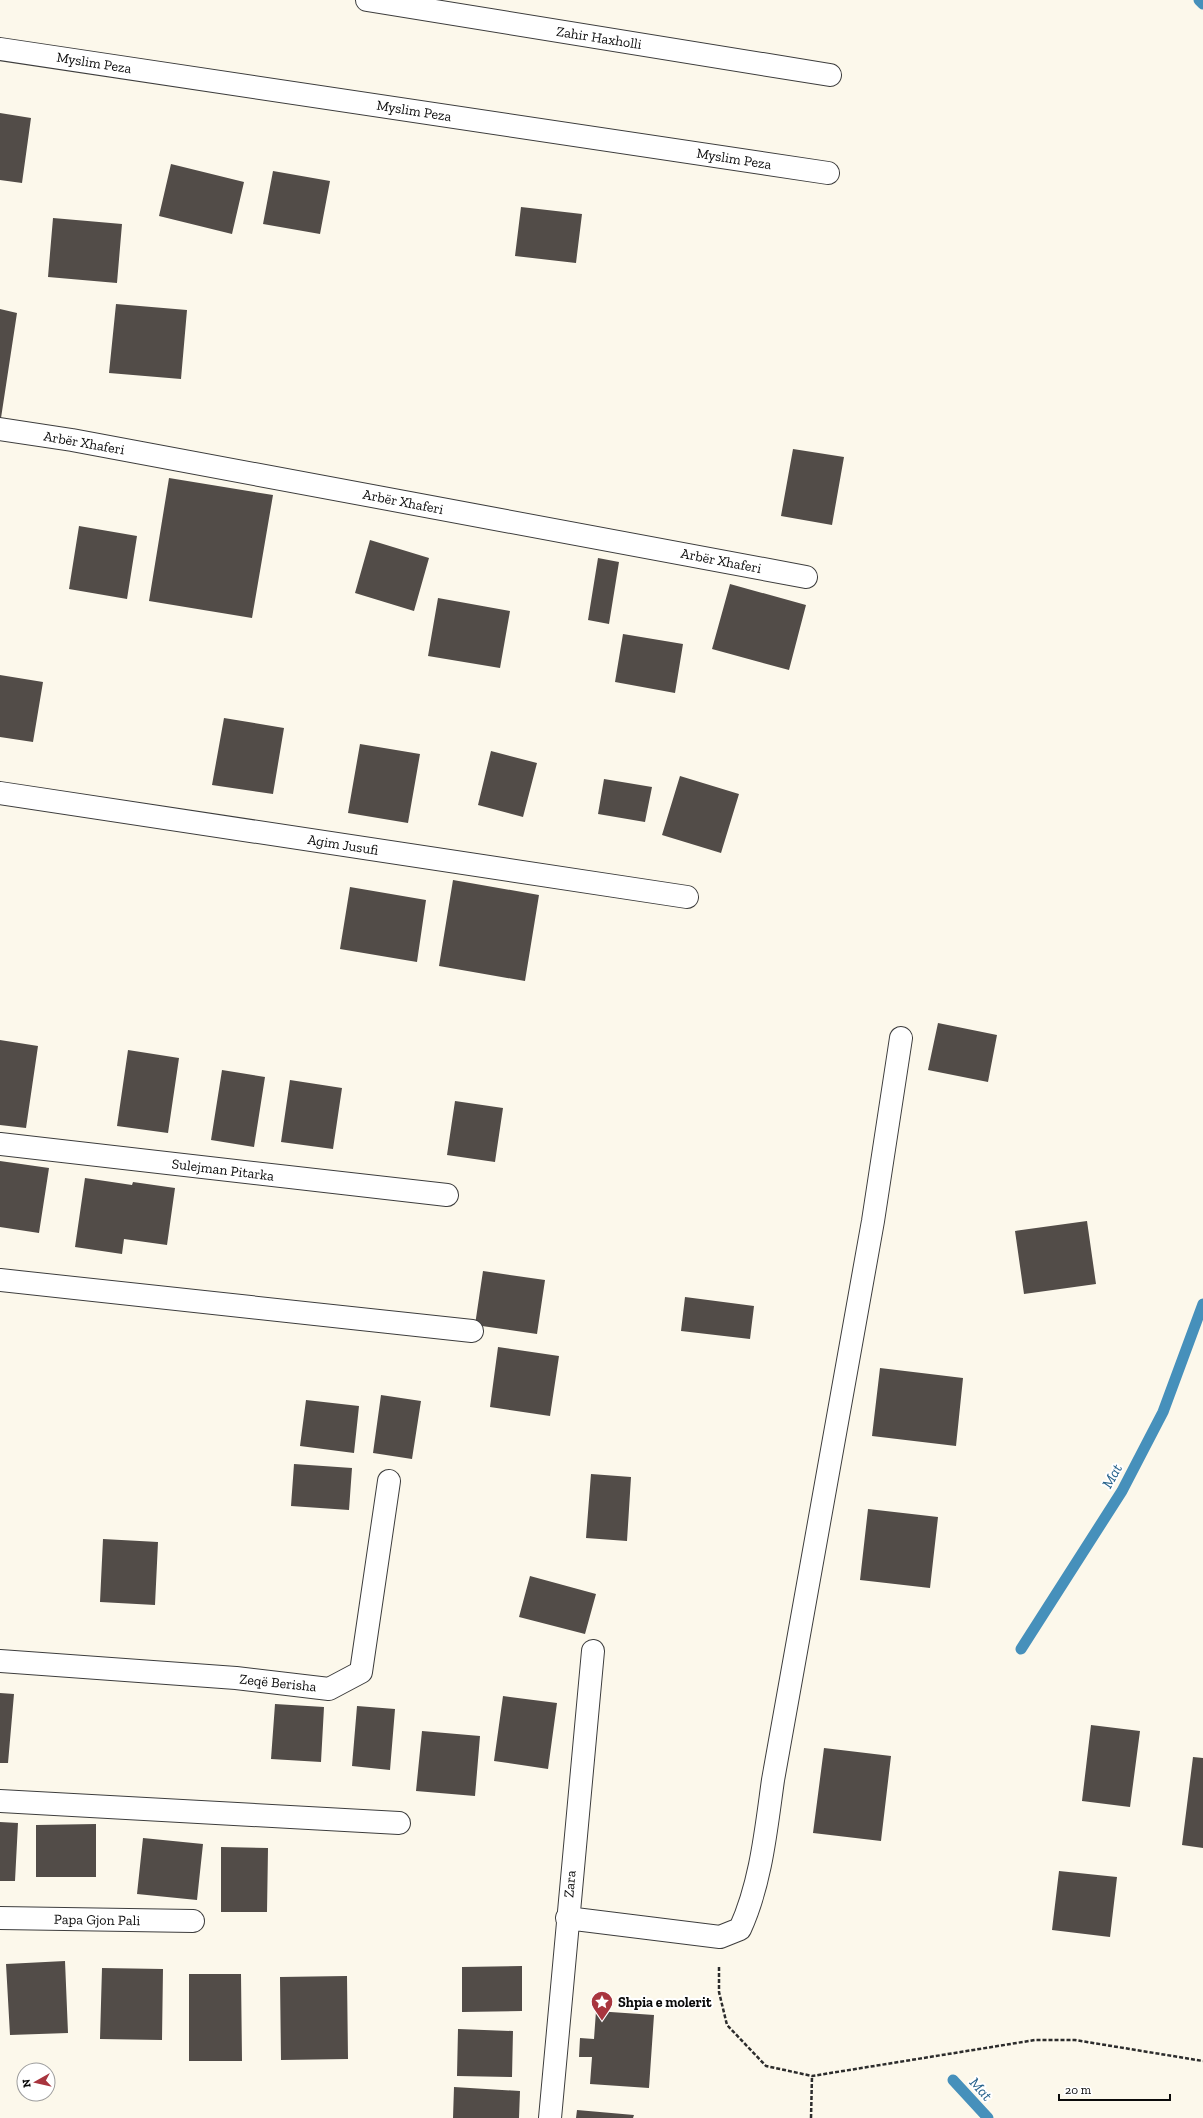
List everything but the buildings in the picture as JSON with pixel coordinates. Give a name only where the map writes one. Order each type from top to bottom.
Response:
[{"type":"street","name":"Zahir Haxholli","points":[[367,0],[830,76]]},
{"type":"street","name":"Myslim Peza","points":[[0,49],[828,173]]},
{"type":"street","name":"Arbër Xhaferi","points":[[0,429],[80,441],[806,577]]},
{"type":"street","name":"Agim Jusufi","points":[[0,793],[687,897]]},
{"type":"street","points":[[567,1918],[720,1937],[740,1929],[751,1905],[765,1838],[773,1780],[873,1221],[901,1038]]},
{"type":"street","name":"Sulejman Pitarka","points":[[0,1144],[447,1195]]},
{"type":"street","points":[[0,1280],[472,1331]]},
{"type":"street","name":"Zeqë Berisha","points":[[0,1661],[236,1678],[329,1689],[361,1672],[389,1482]]},
{"type":"street","name":"Zara","points":[[550,2118],[567,1918],[593,1651]]},
{"type":"street","points":[[0,1802],[399,1823]]},
{"type":"street","name":"Papa Gjon Pali","points":[[0,1918],[193,1921]]},
{"type":"path","points":[[720,1937],[719,1992],[727,2025],[766,2066],[812,2076],[1035,2040],[1075,2040],[1203,2060]]},
{"type":"path","points":[[811,2118],[812,2076]]},
{"type":"waterway","name":"Mat","points":[[1199,0],[1203,4]]},
{"type":"waterway","name":"Mat","points":[[1021,1649],[1122,1491],[1163,1412],[1203,1304]]},
{"type":"waterway","name":"Mat","points":[[953,2080],[988,2118]]},
{"type":"place","name":"Shpia e molerit","points":[[602,2022]]}]
